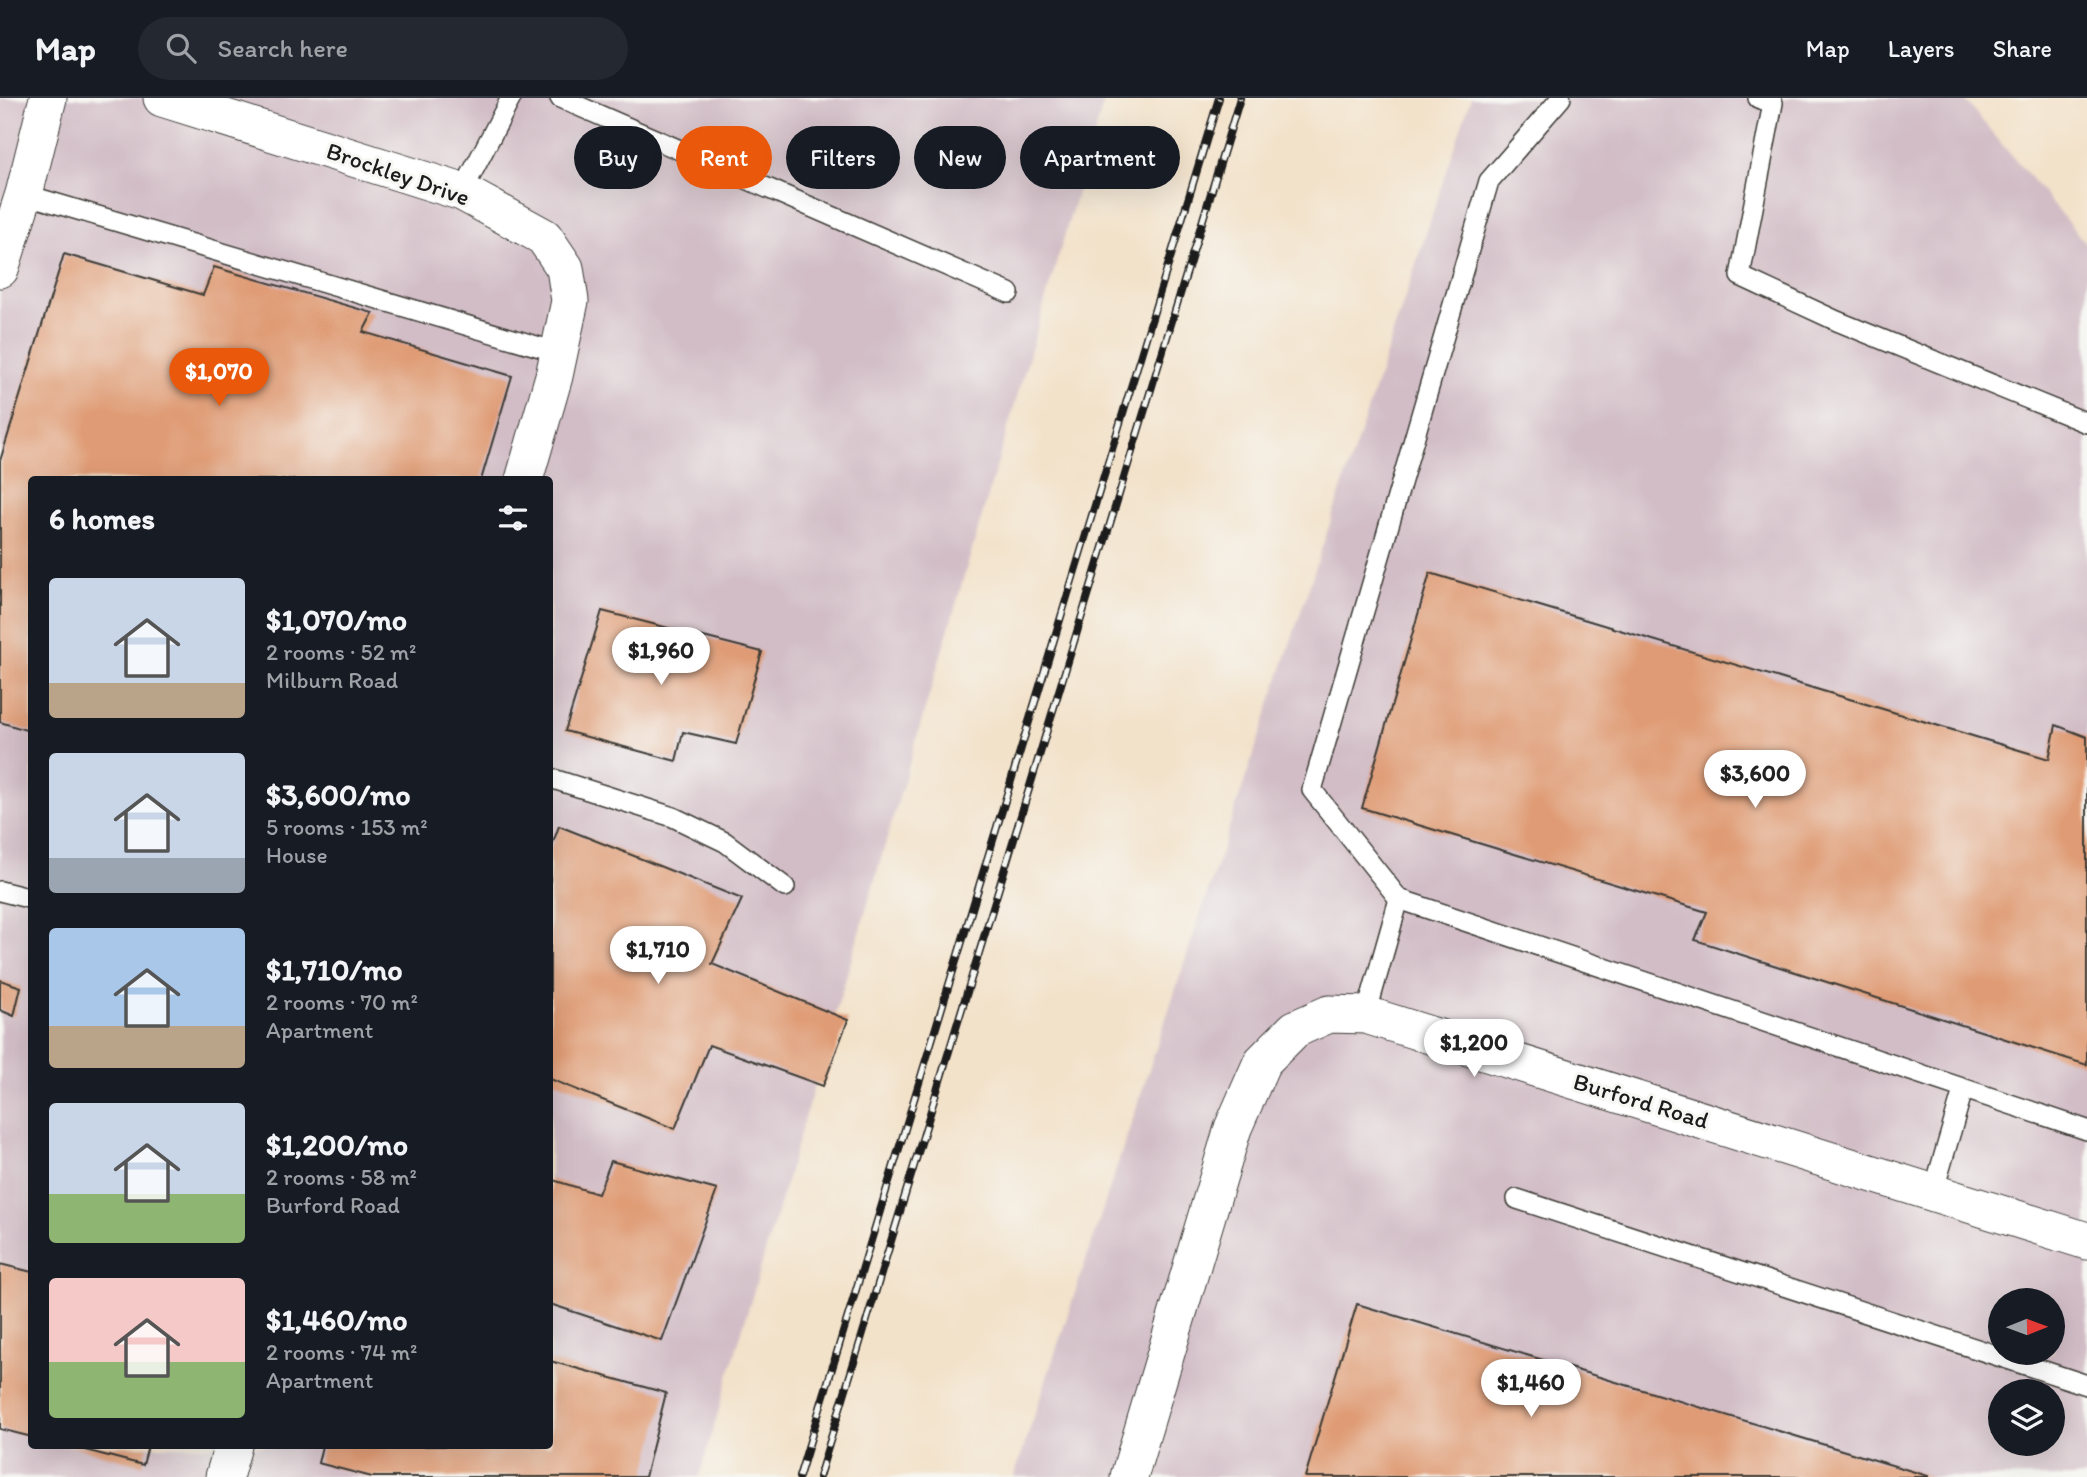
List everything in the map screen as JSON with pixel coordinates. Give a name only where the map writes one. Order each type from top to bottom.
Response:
[{"type":"street","points":[[0,269],[24,194],[48,98]]},
{"type":"street","name":"Brockley Drive","points":[[162,98],[462,192],[544,237],[565,268],[570,301],[560,353],[525,476]]},
{"type":"street","name":"Burford Road","points":[[1129,1477],[1233,1128],[1262,1062],[1296,1029],[1329,1014],[1366,1015],[2087,1241]]},
{"type":"street","points":[[224,1477],[232,1449]]},
{"type":"lane","points":[[462,192],[511,98]]},
{"type":"lane","points":[[560,98],[1009,293]]},
{"type":"lane","points":[[1562,98],[1489,181],[1312,790],[1399,899],[1963,1090],[2087,1129]]},
{"type":"lane","points":[[1758,98],[1773,103],[1740,276],[1837,321],[2087,422]]},
{"type":"lane","points":[[24,194],[560,353]]},
{"type":"lane","points":[[553,779],[673,817],[725,842],[786,887]]},
{"type":"lane","points":[[0,891],[28,898]]},
{"type":"lane","points":[[1366,1015],[1399,899]]},
{"type":"lane","points":[[1933,1193],[1963,1090]]},
{"type":"lane","points":[[1517,1199],[2087,1385]]},
{"type":"shaded area","points":[[0,98],[1105,98],[1097,126],[1020,126],[1020,189],[1078,189],[699,1477],[0,1477]]},
{"type":"shaded area","points":[[1471,98],[1963,98],[2087,245],[2087,1477],[1014,1477]]},
{"type":"building","points":[[64,254],[203,295],[214,267],[373,313],[363,332],[512,376],[482,476],[28,476],[28,731],[0,722],[0,461]]},
{"type":"building","points":[[1430,573],[2049,759],[2056,725],[2087,737],[2087,1065],[1695,940],[1707,912],[1362,808]]},
{"type":"building","points":[[602,611],[762,652],[736,744],[683,732],[676,761],[565,731]]},
{"type":"building","points":[[559,826],[742,899],[712,964],[848,1020],[823,1086],[709,1045],[675,1129],[553,1080],[553,843]]},
{"type":"building","points":[[0,980],[21,987],[14,1016],[0,1010]]},
{"type":"building","points":[[611,1161],[717,1190],[662,1341],[553,1305],[553,1180],[598,1194]]},
{"type":"building","points":[[0,1264],[28,1271],[28,1436],[0,1429]]},
{"type":"building","points":[[1357,1304],[1928,1476],[1928,1477],[1305,1477]]},
{"type":"building","points":[[553,1362],[666,1393],[645,1477],[372,1477],[318,1463],[321,1449],[553,1449]]},
{"type":"building","points":[[82,1449],[147,1449],[143,1465]]},
{"type":"railway","points":[[799,1477],[1219,98]]},
{"type":"railway","points":[[819,1477],[1240,98]]}]
